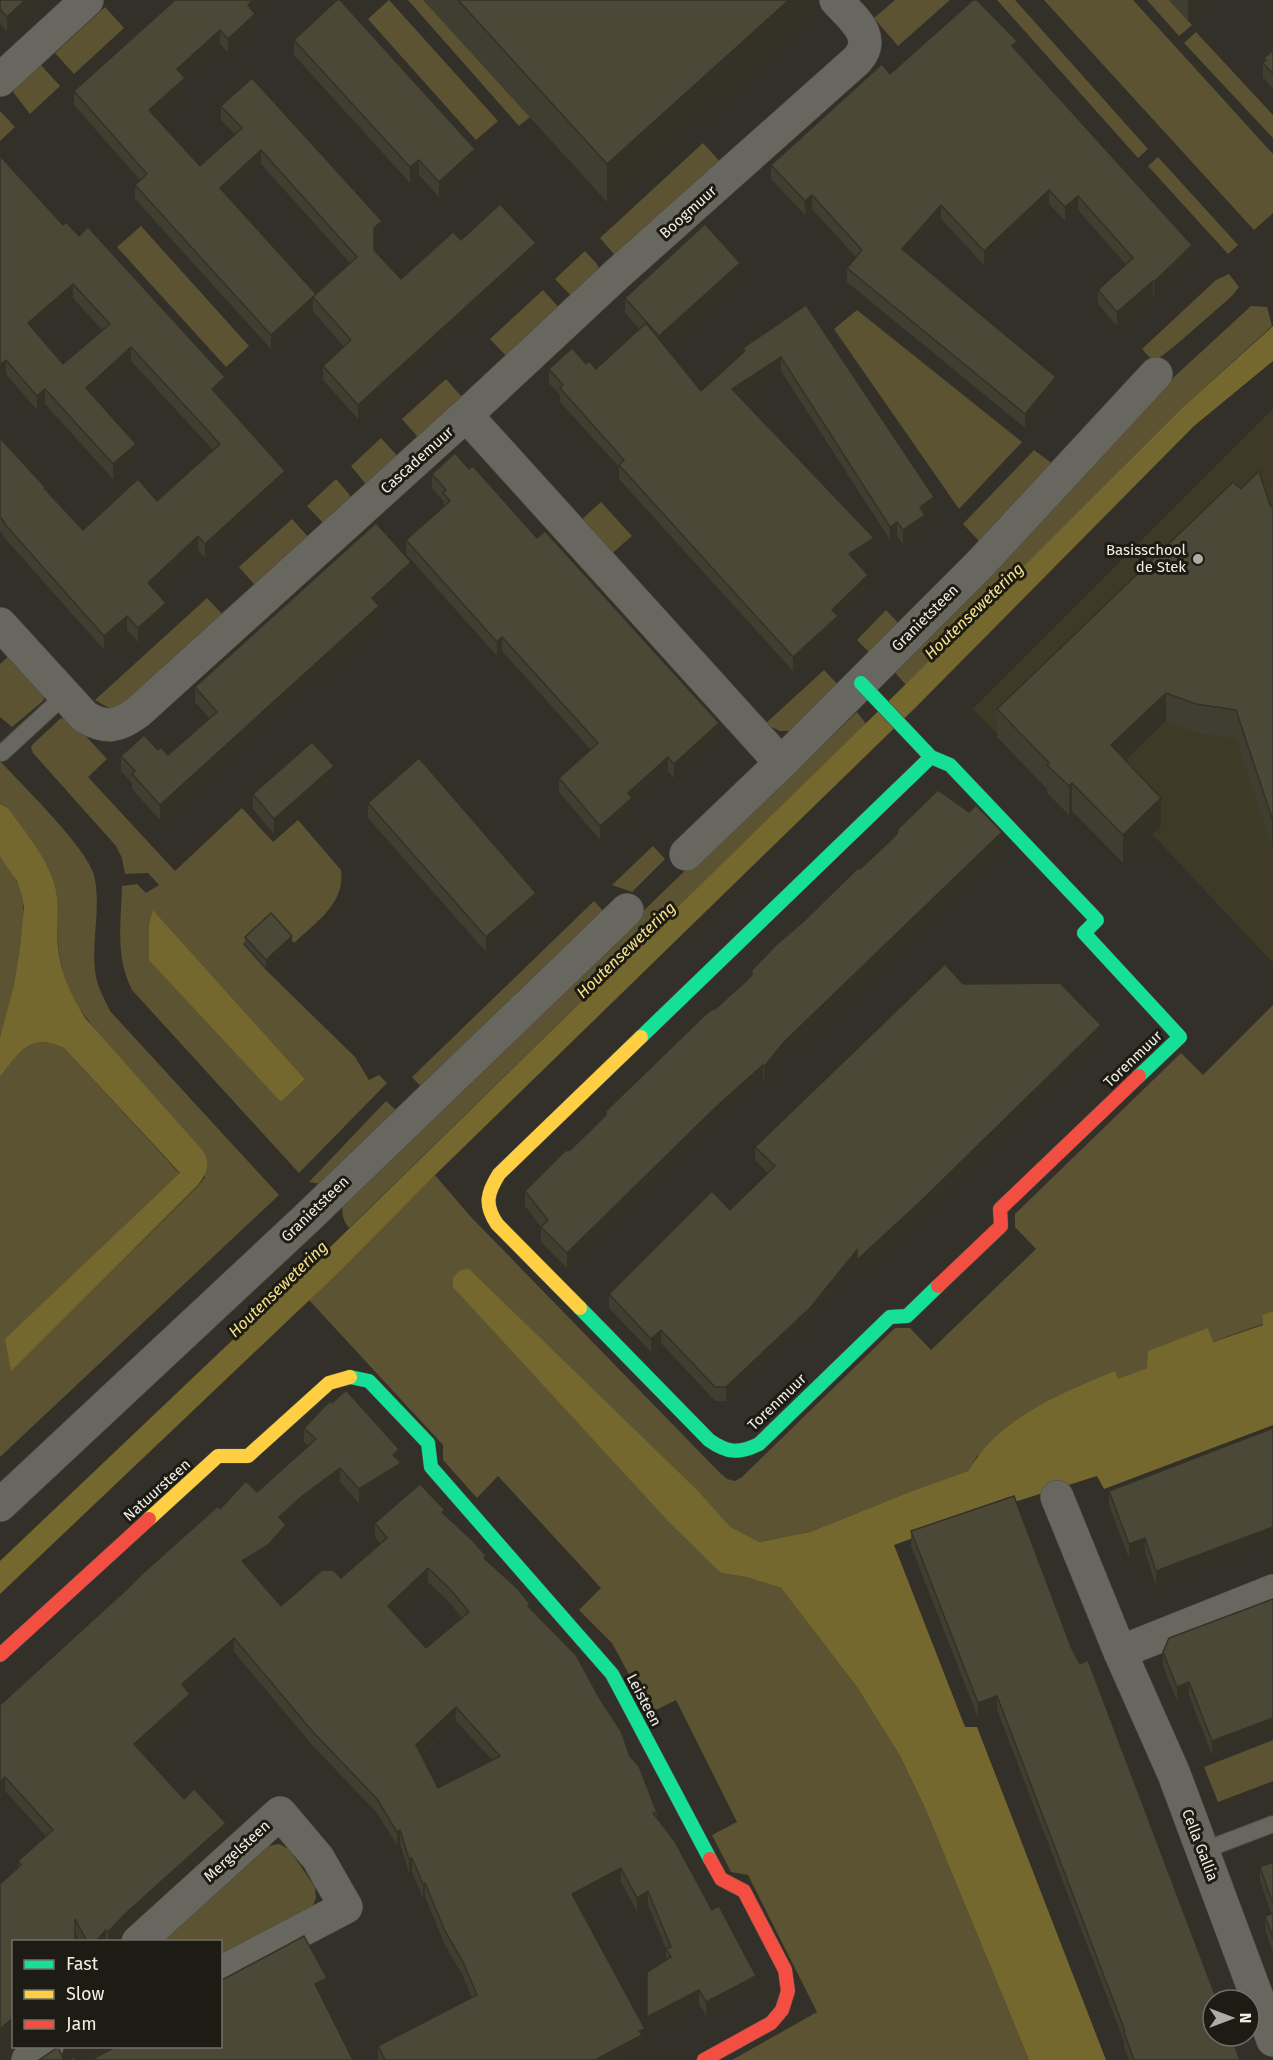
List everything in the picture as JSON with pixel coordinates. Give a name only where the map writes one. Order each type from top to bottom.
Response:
[{"type":"street","points":[[0,80],[87,0]]},
{"type":"street","name":"Boogmuur","points":[[466,415],[616,275],[863,52],[866,44],[863,33],[836,0]]},
{"type":"street","name":"Granietsteen","points":[[686,854],[781,763],[869,692],[981,563],[1156,374]]},
{"type":"street","name":"Cascademuur","points":[[0,624],[85,717],[107,726],[124,723],[466,415],[781,763]]},
{"type":"street","name":"Torenmuur","points":[[869,692],[931,757],[950,765],[1097,920],[1084,933],[1180,1037],[1000,1209],[1001,1226],[907,1316],[890,1317],[759,1444],[739,1452],[720,1449],[497,1224],[490,1215],[486,1202],[490,1188],[508,1166],[931,757]]},
{"type":"street","name":"Granietsteen","points":[[0,1505],[306,1219],[627,910]]},
{"type":"street","name":"Natuursteen","points":[[0,1655],[218,1456],[248,1456],[329,1383],[348,1377]]},
{"type":"street","name":"Leisteen","points":[[348,1377],[369,1381],[428,1443],[431,1467],[612,1674],[721,1879],[744,1891],[780,1960],[788,1982],[788,1991],[786,2002],[777,2018],[704,2060]]},
{"type":"street","name":"Cella Gallia","points":[[1057,1497],[1120,1652],[1174,1774],[1273,2040]]},
{"type":"street","points":[[1120,1652],[1273,1591]]},
{"type":"street","name":"Mergelsteen","points":[[139,1940],[280,1813],[318,1858],[346,1907],[222,1972]]},
{"type":"street","points":[[28,2060],[45,2048]]},
{"type":"lane","points":[[2,753],[65,695]]},
{"type":"lane","points":[[1202,1851],[1273,1824]]},
{"type":"shaded area","points":[[389,0],[498,121],[476,140],[368,19]]},
{"type":"shaded area","points":[[408,0],[424,0],[530,117],[519,126]]},
{"type":"shaded area","points":[[895,0],[950,0],[898,46],[874,18]]},
{"type":"shaded area","points":[[997,0],[1015,0],[1148,149],[1138,158]]},
{"type":"shaded area","points":[[1044,0],[1133,0],[1273,154],[1273,213],[1254,230]]},
{"type":"shaded area","points":[[1147,0],[1169,0],[1192,25],[1179,36]]},
{"type":"shaded area","points":[[105,7],[124,28],[74,74],[55,53]]},
{"type":"shaded area","points":[[1196,32],[1273,115],[1273,138],[1184,43]]},
{"type":"shaded area","points":[[40,64],[60,86],[30,114],[13,92],[15,86]]},
{"type":"shaded area","points":[[0,111],[15,127],[0,141]]},
{"type":"shaded area","points":[[703,143],[724,166],[620,257],[614,254],[600,238]]},
{"type":"shaded area","points":[[1158,157],[1238,245],[1228,254],[1148,166]]},
{"type":"shaded area","points":[[141,226],[249,346],[226,367],[117,247]]},
{"type":"shaded area","points":[[585,251],[600,271],[575,300],[555,279]]},
{"type":"shaded area","points":[[1229,274],[1239,287],[1232,296],[1154,362],[1142,349],[1216,280]]},
{"type":"shaded area","points":[[543,290],[563,312],[510,360],[490,339]]},
{"type":"shaded area","points":[[1251,306],[1267,307],[1272,326],[1184,406],[906,685],[892,669],[1175,376]]},
{"type":"shaded area","points":[[857,310],[1022,442],[959,509],[834,329]]},
{"type":"shaded area","points":[[1273,326],[1273,361],[1194,426],[917,706],[435,1175],[339,1272],[0,1594],[0,1561],[319,1258],[905,685],[1184,406]]},
{"type":"shaded area","points":[[446,379],[467,403],[423,443],[402,419]]},
{"type":"shaded area","name":"Basisschool de Stek","points":[[1273,409],[1273,963],[1152,834],[1001,738],[973,709]]},
{"type":"shaded area","points":[[381,438],[402,461],[372,485],[365,483],[351,466]]},
{"type":"shaded area","points":[[1034,450],[1057,467],[980,542],[963,524]]},
{"type":"shaded area","points":[[336,479],[349,494],[351,501],[327,527],[307,506]]},
{"type":"shaded area","points":[[601,502],[632,536],[610,555],[580,521]]},
{"type":"shaded area","points":[[292,519],[312,541],[259,590],[239,567]]},
{"type":"shaded area","points":[[207,598],[227,619],[136,702],[114,709],[95,700]]},
{"type":"shaded area","points":[[886,610],[901,626],[872,655],[857,640]]},
{"type":"shaded area","points":[[11,654],[45,696],[43,701],[12,727],[0,717],[0,664]]},
{"type":"shaded area","points":[[824,670],[842,689],[796,731],[780,731],[765,724]]},
{"type":"shaded area","points":[[857,712],[866,724],[349,1228],[343,1215],[344,1201],[763,795],[772,794]]},
{"type":"shaded area","points":[[65,717],[70,719],[107,759],[88,777],[175,871],[242,808],[273,842],[298,820],[341,870],[339,893],[334,902],[319,920],[294,943],[270,918],[243,944],[266,970],[355,1057],[369,1080],[379,1075],[387,1083],[299,1173],[132,990],[121,952],[122,886],[137,884],[146,893],[159,885],[148,873],[125,874],[122,858],[116,846],[33,753],[31,747],[34,743]],"holes":[[[153,910],[305,1079],[281,1102]]]},
{"type":"shaded area","points":[[0,761],[67,833],[89,863],[94,875],[97,900],[94,951],[96,977],[110,1011],[279,1195],[0,1457],[0,1077],[26,1047],[42,1042],[64,1048],[180,1174],[6,1339],[11,1370],[205,1177],[73,1000],[62,966],[57,929],[8,808],[0,804]]},
{"type":"shaded area","points":[[0,804],[8,808],[28,835],[40,853],[54,883],[57,895],[59,957],[69,989],[80,1009],[86,1019],[203,1151],[207,1165],[206,1173],[198,1185],[11,1371],[5,1339],[180,1173],[64,1048],[42,1042],[26,1047],[0,1077],[0,1038],[14,985],[24,907],[17,881],[0,857]]},
{"type":"shaded area","points":[[653,846],[665,859],[632,892],[612,885]]},
{"type":"shaded area","points":[[0,857],[20,888],[23,925],[22,944],[14,985],[0,1038]]},
{"type":"shaded area","points":[[594,901],[605,913],[423,1089],[412,1077]]},
{"type":"shaded area","points":[[153,910],[305,1079],[281,1102],[149,960],[149,925]]},
{"type":"shaded area","points":[[1273,1005],[1273,1311],[1262,1315],[1263,1324],[1212,1342],[1208,1328],[1147,1368],[1118,1380],[1115,1372],[977,1456],[968,1471],[810,1532],[759,1542],[730,1528],[700,1493],[721,1573],[746,1577],[781,1588],[857,1687],[900,1756],[925,1808],[1029,2060],[732,2060],[817,2012],[748,1875],[731,1872],[712,1835],[737,1822],[676,1700],[650,1713],[612,1643],[579,1610],[601,1588],[498,1476],[477,1498],[443,1460],[443,1445],[309,1300],[435,1175],[470,1216],[720,1473],[727,1479],[735,1481],[742,1477],[895,1328],[910,1328],[931,1350],[1036,1249],[1015,1227],[1015,1214],[1181,1053],[1203,1075]]},
{"type":"shaded area","points":[[386,1101],[398,1112],[321,1184],[309,1182]]},
{"type":"shaded area","points":[[469,1269],[700,1493],[730,1527],[759,1542],[810,1532],[968,1471],[981,1452],[997,1436],[1033,1409],[1115,1371],[1118,1379],[1147,1368],[1148,1351],[1208,1328],[1213,1342],[1263,1325],[1262,1315],[1273,1311],[1273,1425],[1104,1489],[1097,1476],[995,1508],[894,1545],[965,1727],[977,1727],[1106,2060],[1029,2060],[925,1808],[900,1756],[857,1687],[781,1588],[746,1577],[721,1573],[669,1522],[453,1287],[453,1278],[460,1270]]},
{"type":"shaded area","points":[[1273,1740],[1273,1781],[1218,1802],[1204,1767]]},
{"type":"shaded area","points":[[279,1844],[289,1849],[315,1887],[316,1898],[312,1908],[222,1961],[222,1940],[159,1940],[267,1846]]},
{"type":"building","points":[[0,0],[25,0],[7,17],[0,9]]},
{"type":"building","points":[[175,0],[253,0],[248,5],[255,14],[228,39],[220,30],[177,69],[185,78],[149,110],[200,166],[242,128],[221,106],[252,78],[382,221],[374,228],[374,250],[401,279],[453,232],[461,240],[500,204],[536,243],[358,405],[323,366],[351,340],[313,297],[316,294],[271,335],[135,185],[147,174],[74,91]],"holes":[[[261,150],[357,257],[316,294],[220,188]]]},
{"type":"building","points":[[337,0],[340,0],[475,149],[439,182],[419,160],[410,167],[294,40]]},
{"type":"building","points":[[458,0],[789,0],[607,164]]},
{"type":"building","points":[[973,0],[977,0],[1017,41],[1012,46],[1192,245],[1154,282],[1117,312],[1098,290],[1133,258],[1078,196],[1065,207],[1049,190],[984,251],[941,205],[902,249],[1056,377],[1025,414],[847,268],[862,250],[812,195],[805,201],[771,165],[882,64],[890,74]]},
{"type":"building","points":[[1273,50],[1273,74],[1263,63],[1266,60],[1264,58]]},
{"type":"building","points":[[0,158],[63,225],[66,222],[79,236],[88,227],[225,377],[212,389],[285,471],[205,544],[198,536],[148,583],[166,603],[138,628],[127,616],[104,636],[3,522],[0,517],[0,438],[83,530],[138,479],[157,501],[220,444],[131,347],[86,388],[136,444],[113,464],[45,389],[37,396],[6,360],[0,365]],"holes":[[[73,284],[110,324],[63,364],[28,323]]]},
{"type":"building","points":[[705,224],[740,263],[659,336],[625,298]]},
{"type":"building","points":[[806,305],[934,497],[920,507],[925,515],[903,530],[897,522],[890,527],[781,357],[732,389],[874,538],[849,554],[868,575],[832,610],[838,616],[793,657],[619,465],[624,460],[560,388],[563,385],[549,369],[572,348],[586,364],[589,361],[596,369],[646,323],[701,391],[745,351],[743,348]]},
{"type":"building","points":[[455,453],[469,469],[473,466],[537,538],[545,531],[719,723],[674,764],[668,757],[628,793],[632,798],[600,826],[559,778],[598,743],[502,637],[497,642],[406,540],[450,501],[443,493],[446,490],[432,474]]},
{"type":"building","points":[[1259,471],[1273,508],[1273,818],[1236,710],[1196,704],[1166,693],[1111,745],[1161,798],[1123,835],[1072,783],[1069,786],[1047,765],[1049,763],[997,709],[1233,482],[1241,489]]},
{"type":"building","points":[[376,523],[411,562],[372,598],[379,606],[160,805],[132,774],[135,771],[121,756],[144,735],[158,750],[161,747],[168,755],[217,712],[195,687]]},
{"type":"building","points":[[312,742],[334,766],[274,819],[253,794]]},
{"type":"building","points":[[419,758],[536,893],[486,937],[368,803]]},
{"type":"building","points":[[938,790],[969,812],[976,805],[1002,832],[783,1043],[764,1067],[763,1065],[717,1106],[567,1253],[541,1227],[548,1220],[525,1191],[565,1151],[570,1150],[593,1128],[606,1115],[606,1111],[703,1017],[745,982],[752,975],[752,970],[776,945],[891,840],[897,834],[898,829]]},
{"type":"building","points":[[271,913],[292,936],[266,960],[245,937]]},
{"type":"building","points":[[945,964],[963,984],[1060,983],[1101,1025],[920,1202],[857,1260],[857,1250],[810,1308],[726,1387],[715,1387],[661,1330],[651,1339],[609,1294],[712,1191],[730,1210],[775,1166],[755,1147]]},
{"type":"building","points":[[346,1390],[399,1449],[393,1455],[401,1463],[359,1489],[340,1468],[301,1497],[279,1517],[286,1525],[268,1545],[242,1561],[281,1606],[322,1570],[333,1570],[341,1578],[387,1538],[375,1523],[420,1484],[445,1510],[442,1512],[473,1541],[486,1556],[484,1558],[518,1589],[530,1604],[528,1606],[576,1655],[621,1731],[630,1756],[639,1766],[657,1813],[653,1813],[674,1840],[712,1910],[719,1906],[756,1976],[706,2002],[699,1990],[647,2017],[647,1972],[671,1957],[666,1949],[671,1947],[648,1891],[637,1898],[621,1868],[572,1894],[645,2029],[639,2031],[642,2035],[595,2060],[385,2060],[378,2046],[477,1995],[463,1962],[445,1931],[425,1883],[423,1884],[412,1858],[409,1859],[400,1830],[397,1832],[377,1799],[313,1732],[234,1638],[182,1684],[190,1694],[134,1744],[184,1799],[194,1789],[226,1823],[97,1940],[86,1940],[75,1919],[75,1940],[12,1940],[12,2019],[0,2029],[0,1884],[21,1865],[18,1861],[53,1830],[5,1777],[0,1782],[0,1705],[218,1506],[220,1509],[246,1481],[257,1492],[316,1439],[304,1428],[330,1401],[332,1403]],"holes":[[[428,1568],[469,1612],[426,1648],[388,1606]],[[456,1707],[500,1756],[438,1788],[416,1745]]]},
{"type":"building","points":[[1273,1428],[1273,1527],[1156,1571],[1145,1538],[1129,1544],[1109,1491]]},
{"type":"building","points":[[1014,1496],[1072,1649],[1080,1664],[1088,1660],[1212,1988],[1201,1988],[1201,2048],[1236,2048],[1240,2060],[1134,2060],[997,1696],[978,1703],[911,1531]]},
{"type":"building","points":[[1273,1599],[1273,1718],[1212,1741],[1189,1682],[1177,1687],[1163,1652],[1169,1638]]},
{"type":"building","points":[[1273,1862],[1273,1904],[1260,1867]]},
{"type":"building","points":[[1273,1913],[1273,1938],[1265,1916]]},
{"type":"building","points":[[304,1936],[327,1978],[315,1984],[353,2060],[91,2060],[113,2048],[222,2048],[222,1980]]},
{"type":"building","points":[[58,2048],[64,2060],[39,2060]]},
{"type":"traffic: fast","points":[[861,683],[931,757],[950,765],[1097,920],[1084,933],[1180,1037],[1139,1076]]},
{"type":"traffic: fast","points":[[641,1037],[931,757]]},
{"type":"traffic: fast","points":[[580,1308],[709,1440],[727,1450],[739,1451],[759,1444],[890,1317],[907,1316],[938,1286]]},
{"type":"traffic: fast","points":[[350,1377],[369,1381],[428,1443],[431,1467],[612,1674],[710,1859]]},
{"type":"traffic: slow","points":[[580,1308],[497,1224],[490,1211],[490,1193],[499,1174],[641,1037]]},
{"type":"traffic: slow","points":[[149,1519],[218,1456],[248,1456],[329,1383],[350,1377]]},
{"type":"traffic: jam","points":[[938,1286],[1001,1226],[1000,1209],[1139,1076]]},
{"type":"traffic: jam","points":[[0,1655],[149,1519]]},
{"type":"traffic: jam","points":[[704,2060],[771,2023],[782,2010],[788,1991],[785,1970],[744,1891],[721,1879],[710,1859]]},
{"type":"place","name":"Basisschool de Stek","points":[[1198,559]]},
{"type":"water label","name":"Houtensewetering","points":[[974,611]]},
{"type":"water label","name":"Houtensewetering","points":[[626,950]]},
{"type":"water label","name":"Houtensewetering","points":[[278,1289]]}]
